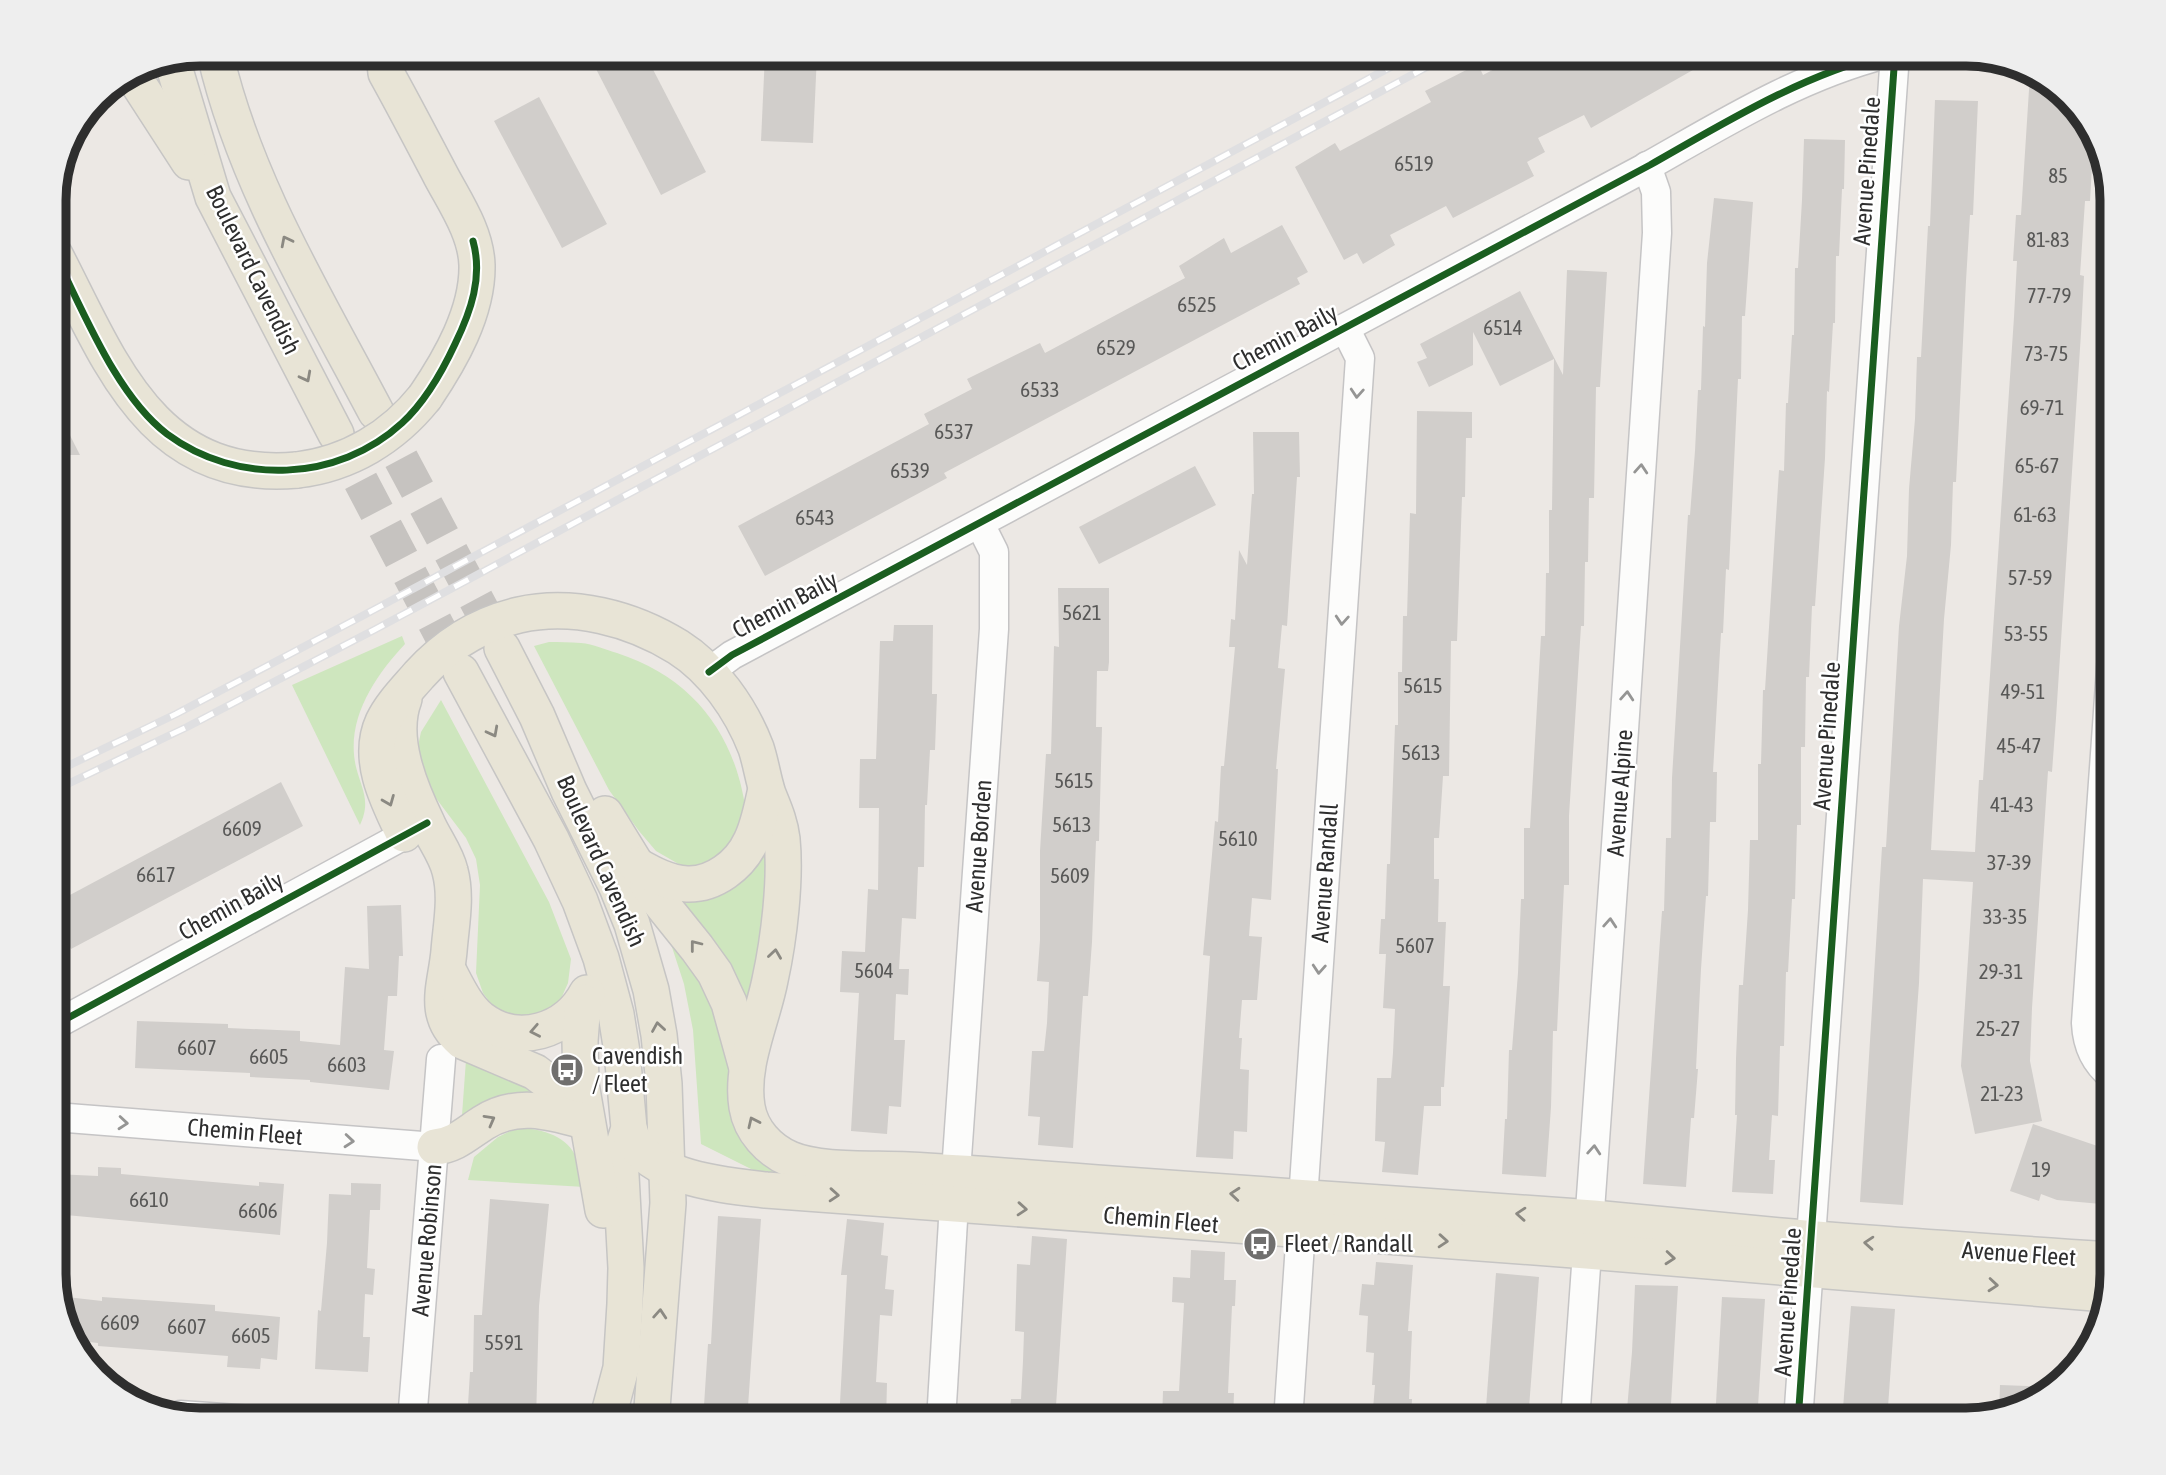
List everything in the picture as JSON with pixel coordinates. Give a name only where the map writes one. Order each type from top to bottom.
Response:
[{"type":"main road","name":"Boulevard Cavendish","points":[[218,67],[255,179],[376,412]]},
{"type":"main road","points":[[67,279],[117,374],[137,403],[158,426],[195,451],[222,462],[253,468],[297,470],[329,464],[369,446],[404,421],[425,397],[443,369],[466,320],[475,289],[477,262],[473,241],[460,213],[382,67]]},
{"type":"main road","name":"Boulevard Cavendish","points":[[175,69],[212,197],[336,434]]},
{"type":"main road","points":[[137,82],[212,197]]},
{"type":"main road","points":[[587,1122],[556,1088],[535,1072],[467,1044],[458,1037],[442,1008],[453,898],[451,876],[446,860],[415,829],[402,750],[400,713],[406,692],[427,667],[463,637],[495,622],[538,612],[588,613],[630,624],[683,650],[709,672],[747,728],[761,764],[766,789],[778,817],[782,841],[778,932],[767,997],[747,1068]]},
{"type":"main road","name":"Boulevard Cavendish","points":[[502,648],[617,887],[639,944],[659,1035],[664,1084],[667,1213],[653,1408]]},
{"type":"main road","name":"Boulevard Cavendish","points":[[461,672],[563,863],[580,901],[601,958],[619,1031],[629,1128],[620,1157],[626,1268],[621,1368],[610,1408]]},
{"type":"main road","points":[[537,716],[585,780],[656,897],[715,973],[729,1003],[747,1068]]},
{"type":"main road","points":[[636,865],[666,879],[689,884],[710,879],[730,869],[747,850],[753,838],[766,789]]},
{"type":"main road","points":[[601,958],[583,1002],[580,1041],[581,1084],[605,1233],[599,1366],[604,1408]]},
{"type":"main road","points":[[447,970],[473,1012],[489,1024],[510,1033],[530,1033],[552,1027],[570,1016],[583,1002]]},
{"type":"main road","name":"Chemin Fleet","points":[[747,1068],[746,1099],[750,1118],[766,1144],[783,1156],[812,1165],[955,1188]]},
{"type":"main road","points":[[435,1147],[453,1143],[491,1118],[518,1110],[550,1112],[587,1122]]},
{"type":"main road","name":"Chemin Fleet","points":[[629,1128],[632,1141],[641,1153],[667,1169],[741,1188],[955,1188],[1588,1235],[1926,1264]]},
{"type":"main road","name":"Avenue Fleet","points":[[1926,1264],[2100,1260]]},
{"type":"main road","name":"Avenue Fleet","points":[[1926,1264],[2098,1293]]},
{"type":"street","name":"Chemin Baily","points":[[709,672],[732,655],[1647,166],[1765,100],[1847,66]]},
{"type":"street","name":"Avenue Pinedale","points":[[1799,1408],[1894,66]]},
{"type":"street","name":"Avenue Alpine","points":[[1575,1408],[1622,775],[1657,233],[1656,192],[1647,166]]},
{"type":"street","name":"Avenue Randall","points":[[1289,1408],[1360,358],[1345,328]]},
{"type":"street","name":"Avenue Borden","points":[[942,1408],[993,629],[994,552],[980,524]]},
{"type":"street","points":[[2100,819],[2085,1023],[2091,1052],[2100,1066]]},
{"type":"street","name":"Chemin Baily","points":[[67,1018],[415,829]]},
{"type":"street","name":"Avenue Robinson","points":[[413,1408],[441,1059]]},
{"type":"street","name":"Chemin Fleet","points":[[67,1118],[435,1147]]},
{"type":"green space","points":[[402,636],[405,644],[373,685],[365,700],[355,732],[356,767],[365,802],[360,825],[292,685]]},
{"type":"green space","points":[[549,642],[590,645],[645,664],[691,696],[709,716],[735,764],[747,821],[713,870],[682,866],[656,851],[609,790],[534,646]]},
{"type":"green space","points":[[441,700],[549,902],[571,959],[568,983],[560,1001],[540,1013],[526,1017],[509,1015],[494,1008],[483,993],[476,973],[480,885],[476,859],[466,838],[423,781],[418,746],[421,732]]},
{"type":"green space","points":[[765,845],[765,897],[749,1012],[674,895]]},
{"type":"green space","points":[[675,938],[728,1025],[732,1107],[812,1180],[757,1172],[701,1144],[693,1030],[684,984],[670,941]]},
{"type":"green space","points":[[466,1060],[552,1098],[461,1129]]},
{"type":"green space","points":[[517,1128],[542,1131],[565,1142],[577,1159],[585,1187],[468,1180],[474,1157],[498,1137]]},
{"type":"building","points":[[1474,66],[1479,66],[1483,75],[1500,66],[1596,66],[1597,69],[1602,66],[1700,66],[1591,128],[1584,115],[1538,138],[1545,152],[1527,162],[1534,176],[1453,218],[1446,206],[1390,235],[1395,245],[1363,264],[1357,253],[1344,260],[1295,167],[1335,143],[1340,151],[1431,102],[1425,91]]},
{"type":"building","points":[[595,67],[652,67],[706,172],[661,195]]},
{"type":"building","points":[[764,67],[816,67],[813,143],[761,141]]},
{"type":"building","points":[[2029,83],[2066,112],[2086,141],[2092,159],[2090,201],[2085,201],[2080,275],[2084,276],[2081,333],[2056,718],[2052,772],[2048,771],[2032,1008],[2030,1061],[2042,1121],[1975,1134],[1961,1066],[1973,882],[1923,879],[1919,983],[1903,1205],[1860,1202],[1882,847],[1886,847],[1899,626],[1907,556],[1917,357],[1921,357],[1930,226],[1935,100],[1978,101],[1973,215],[1970,215],[1956,482],[1953,482],[1931,850],[1975,852],[1979,780],[1983,780],[2014,317],[2016,215],[2021,215]]},
{"type":"building","points":[[539,97],[607,224],[562,248],[494,121]]},
{"type":"building","points":[[1804,139],[1845,140],[1844,189],[1839,256],[1836,256],[1835,323],[1829,392],[1827,391],[1815,606],[1812,606],[1809,677],[1806,677],[1805,747],[1801,747],[1801,825],[1797,825],[1795,899],[1792,899],[1786,972],[1784,1046],[1780,1046],[1778,1116],[1772,1115],[1769,1160],[1775,1160],[1773,1194],[1732,1192],[1737,1115],[1739,985],[1743,985],[1750,840],[1758,840],[1758,764],[1761,764],[1763,690],[1779,470],[1784,471]]},
{"type":"building","points":[[1714,198],[1753,202],[1745,316],[1742,316],[1741,379],[1738,379],[1729,570],[1726,569],[1721,633],[1713,772],[1717,772],[1716,822],[1710,822],[1698,1069],[1686,1187],[1643,1184],[1664,911],[1666,838],[1671,838],[1672,778],[1688,515],[1698,390],[1701,390],[1707,263]]},
{"type":"building","points":[[1282,225],[1308,272],[1297,278],[1300,284],[944,473],[947,478],[765,576],[738,526],[929,424],[924,414],[972,389],[967,379],[1040,343],[1045,353],[1185,278],[1179,266],[1224,238],[1231,253]]},
{"type":"building","points":[[1567,270],[1607,272],[1600,387],[1596,387],[1594,498],[1589,498],[1584,626],[1581,626],[1569,816],[1569,885],[1564,885],[1546,1177],[1502,1174],[1509,1050],[1512,1050],[1518,973],[1521,899],[1524,899],[1524,828],[1530,828],[1541,636],[1545,636],[1549,510],[1552,510],[1554,359],[1500,386],[1473,332],[1473,365],[1429,387],[1417,362],[1427,358],[1420,344],[1520,291],[1563,375]]},
{"type":"building","points":[[1417,411],[1472,412],[1472,438],[1466,438],[1465,497],[1462,497],[1457,641],[1451,641],[1449,776],[1443,776],[1439,838],[1434,838],[1434,879],[1439,879],[1438,922],[1446,922],[1443,986],[1450,986],[1444,1087],[1441,1087],[1441,1106],[1424,1106],[1418,1175],[1382,1172],[1385,1142],[1375,1141],[1377,1078],[1391,1078],[1393,1053],[1395,1009],[1383,1008],[1386,954],[1379,954],[1381,919],[1385,919],[1387,864],[1390,864],[1395,725],[1398,725],[1398,672],[1402,672],[1403,616],[1407,616],[1410,513],[1416,514]]},
{"type":"building","points":[[67,430],[80,455],[67,455]]},
{"type":"building","points":[[1253,432],[1299,432],[1300,477],[1297,477],[1287,626],[1282,625],[1278,668],[1285,669],[1276,769],[1271,900],[1252,898],[1249,936],[1262,937],[1257,1000],[1242,1000],[1240,1069],[1249,1070],[1247,1132],[1234,1131],[1233,1159],[1196,1157],[1210,956],[1203,955],[1235,647],[1229,647],[1231,619],[1235,620],[1239,550],[1247,565],[1254,494]]},
{"type":"building","points":[[1195,466],[1216,505],[1099,564],[1079,527]]},
{"type":"building","points":[[1058,588],[1109,588],[1108,671],[1097,671],[1096,727],[1102,727],[1099,841],[1096,841],[1088,996],[1083,996],[1073,1148],[1038,1145],[1040,1117],[1028,1116],[1032,1051],[1044,1051],[1047,1023],[1049,982],[1037,981],[1040,851],[1046,754],[1051,754],[1054,646],[1059,647]]},
{"type":"building","points":[[894,625],[933,625],[932,694],[937,694],[935,750],[930,750],[925,805],[924,867],[918,867],[916,919],[902,918],[899,969],[909,969],[908,995],[896,994],[894,1040],[905,1040],[901,1107],[889,1106],[887,1134],[851,1131],[859,993],[840,992],[842,951],[865,952],[868,889],[878,890],[879,808],[859,808],[860,759],[876,759],[880,641],[893,641]]},
{"type":"building","points":[[281,782],[303,826],[71,949],[67,941],[67,897]]},
{"type":"building","points":[[401,905],[403,956],[399,956],[397,996],[388,996],[384,1050],[394,1051],[389,1090],[310,1080],[250,1077],[250,1073],[135,1068],[137,1021],[228,1024],[228,1028],[300,1031],[300,1041],[340,1045],[345,967],[369,969],[367,906]]},
{"type":"building","points":[[2033,1124],[2100,1147],[2100,1204],[2057,1200],[2041,1194],[2039,1201],[2010,1191]]},
{"type":"building","points":[[98,1167],[121,1168],[121,1174],[259,1186],[259,1182],[284,1184],[280,1235],[67,1215],[67,1175],[98,1176]]},
{"type":"building","points":[[351,1183],[381,1184],[380,1210],[370,1210],[367,1268],[375,1269],[373,1295],[365,1294],[363,1337],[370,1337],[368,1372],[315,1369],[329,1194],[351,1195]]},
{"type":"building","points":[[490,1199],[549,1204],[539,1306],[536,1408],[468,1408],[470,1372],[473,1372],[474,1315],[482,1315]]},
{"type":"building","points":[[718,1216],[761,1219],[748,1408],[704,1408],[708,1344],[711,1344]]},
{"type":"building","points":[[847,1219],[884,1223],[881,1255],[888,1256],[885,1289],[894,1290],[892,1316],[880,1315],[876,1382],[887,1383],[886,1408],[840,1408],[847,1275],[841,1275]]},
{"type":"building","points":[[1032,1236],[1067,1239],[1056,1408],[1010,1408],[1011,1399],[1021,1399],[1023,1361],[1024,1332],[1015,1331],[1017,1264],[1030,1265]]},
{"type":"building","points":[[1191,1250],[1225,1252],[1224,1280],[1236,1280],[1235,1306],[1232,1306],[1228,1393],[1234,1393],[1233,1408],[1162,1408],[1163,1391],[1179,1391],[1184,1303],[1172,1302],[1173,1277],[1190,1278]]},
{"type":"building","points":[[1376,1262],[1413,1265],[1408,1331],[1412,1331],[1409,1399],[1412,1399],[1412,1408],[1373,1408],[1374,1353],[1366,1352],[1368,1316],[1359,1315],[1362,1284],[1374,1285]]},
{"type":"building","points":[[1496,1273],[1539,1277],[1529,1408],[1486,1408]]},
{"type":"building","points":[[1635,1285],[1678,1286],[1671,1408],[1627,1408]]},
{"type":"building","points":[[69,1297],[215,1305],[215,1311],[280,1317],[277,1360],[261,1358],[260,1369],[227,1367],[228,1356],[98,1346],[98,1343],[84,1341]]},
{"type":"building","points":[[1722,1297],[1765,1299],[1758,1408],[1716,1408]]},
{"type":"building","points":[[1851,1306],[1895,1309],[1888,1408],[1843,1408]]},
{"type":"building","points":[[2000,1385],[2039,1387],[2025,1395],[1999,1404]]},
{"type":"tunnel","points":[[376,412],[502,648]]},
{"type":"tunnel","points":[[336,434],[461,672]]},
{"type":"railway","points":[[67,766],[176,714],[364,615],[1392,66]]},
{"type":"railway","points":[[67,784],[187,727],[374,630],[1428,66]]},
{"type":"cycle path","points":[[709,672],[732,655],[1735,117],[1794,87],[1846,66]]},
{"type":"cycle path","points":[[1799,1408],[1894,66]]},
{"type":"cycle path","points":[[67,279],[117,375],[132,398],[167,434],[195,451],[224,463],[255,469],[287,470],[318,466],[348,457],[376,443],[402,423],[419,405],[445,365],[461,332],[474,294],[477,268],[473,241]]},
{"type":"cycle path","points":[[67,1018],[427,823]]},
{"type":"place","name":"Cavendish / Fleet","points":[[567,1070]]},
{"type":"place","name":"Fleet / Randall","points":[[1260,1244]]}]
